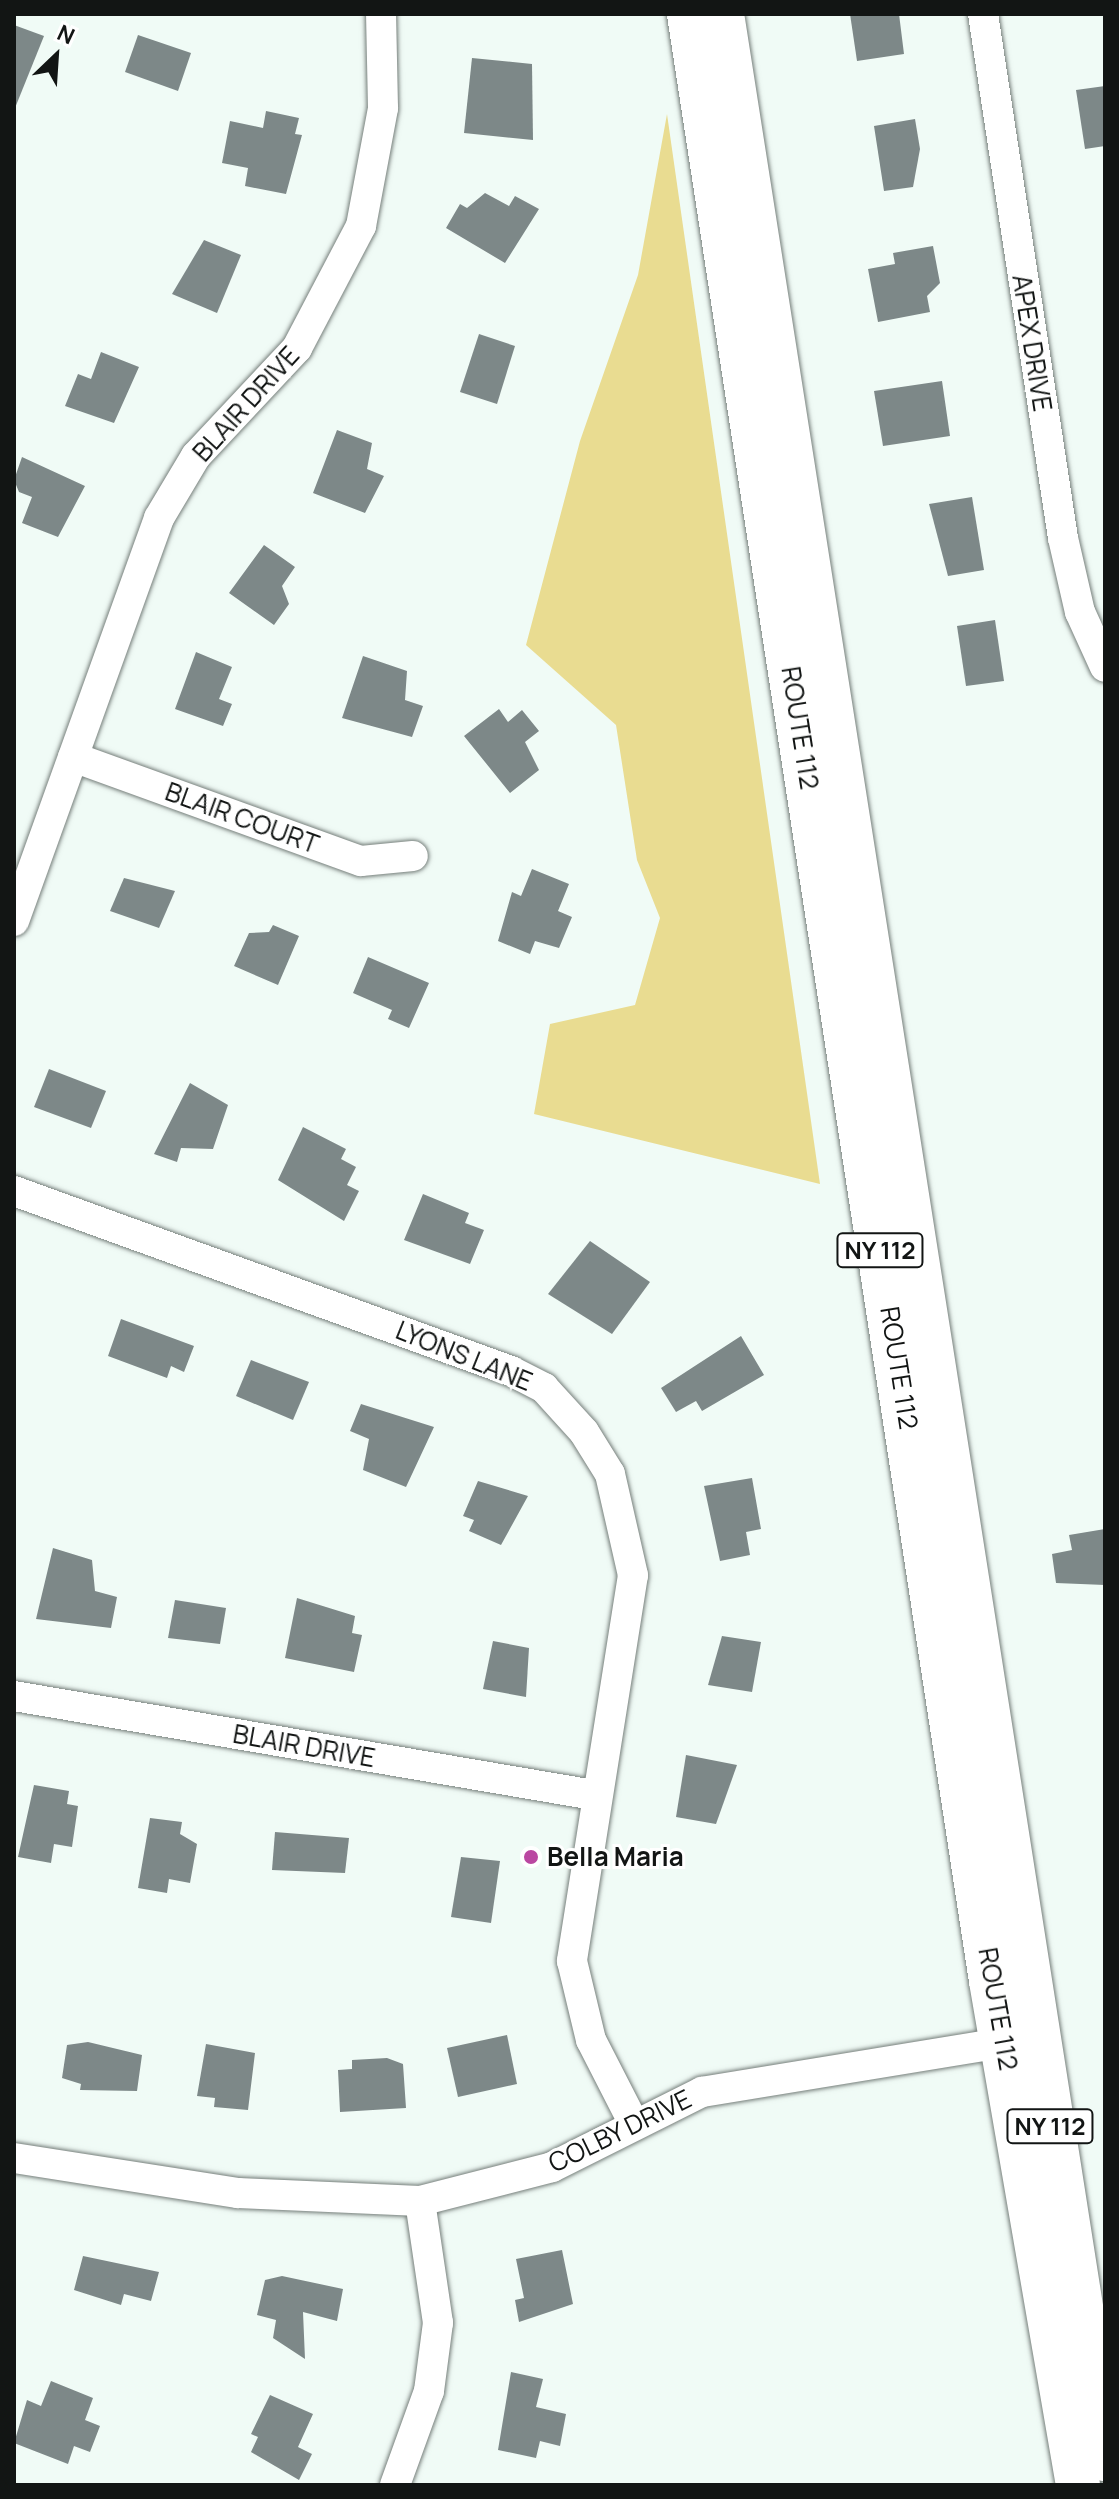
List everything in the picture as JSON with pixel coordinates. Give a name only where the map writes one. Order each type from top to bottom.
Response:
[{"type":"main road","name":"ROUTE 112","points":[[689,14],[1020,2039],[1105,2459]]},
{"type":"main road","name":"ROUTE 112","points":[[722,14],[1020,2039],[1078,2485]]},
{"type":"street","name":"BLAIR DRIVE","points":[[14,921],[159,518],[196,456],[297,348],[361,226],[383,108],[381,14]]},
{"type":"street","name":"APEX DRIVE","points":[[992,15],[1063,538],[1080,612],[1105,667]]},
{"type":"street","name":"BLAIR COURT","points":[[73,757],[361,861],[413,856]]},
{"type":"street","name":"LYONS LANE","points":[[14,1191],[511,1371],[567,1411],[610,1474],[633,1575],[594,1795],[573,1973],[591,2040],[633,2122]]},
{"type":"street","name":"BLAIR DRIVE","points":[[14,1696],[594,1795]]},
{"type":"street","name":"COLBY DRIVE","points":[[14,2158],[238,2193],[420,2201],[552,2167],[633,2122],[753,2079],[1020,2039]]},
{"type":"street","points":[[395,2485],[429,2391],[438,2323],[420,2201]]},
{"type":"shaded area","points":[[667,114],[820,1184],[534,1114],[550,1024],[635,1005],[660,918],[637,860],[616,725],[526,645],[580,441],[638,275]]},
{"type":"building","points":[[850,14],[899,14],[904,54],[857,61]]},
{"type":"building","points":[[14,25],[44,36],[15,108],[14,108]]},
{"type":"building","points":[[138,35],[191,53],[178,91],[125,72]]},
{"type":"building","points":[[472,58],[532,64],[533,140],[464,133]]},
{"type":"building","points":[[1105,86],[1105,146],[1085,149],[1076,90]]},
{"type":"building","points":[[266,111],[299,118],[295,134],[302,135],[286,194],[245,186],[248,168],[222,163],[230,121],[263,128]]},
{"type":"building","points":[[915,119],[920,149],[913,187],[884,191],[874,126]]},
{"type":"building","points":[[485,193],[509,206],[515,196],[539,209],[505,263],[446,228],[460,204],[467,208]]},
{"type":"building","points":[[204,240],[241,255],[217,313],[172,294]]},
{"type":"building","points":[[933,246],[940,283],[927,296],[930,312],[878,322],[868,269],[895,264],[893,253]]},
{"type":"building","points":[[479,334],[515,346],[497,404],[460,392]]},
{"type":"building","points":[[101,352],[139,367],[114,423],[65,406],[78,374],[91,379]]},
{"type":"building","points":[[942,381],[950,436],[883,446],[874,391]]},
{"type":"building","points":[[337,430],[372,443],[367,469],[384,476],[365,513],[313,493]]},
{"type":"building","points":[[22,457],[85,486],[58,537],[22,523],[32,497],[19,492],[14,480]]},
{"type":"building","points":[[972,497],[984,570],[948,576],[929,504]]},
{"type":"building","points":[[264,545],[295,567],[282,586],[289,604],[274,625],[229,593]]},
{"type":"building","points":[[995,620],[1004,681],[966,686],[957,626]]},
{"type":"building","points":[[196,652],[232,667],[219,699],[232,704],[223,726],[175,709]]},
{"type":"building","points":[[363,656],[407,671],[405,700],[423,706],[412,737],[342,718]]},
{"type":"building","points":[[499,709],[508,722],[522,710],[539,731],[525,742],[539,770],[510,793],[464,736]]},
{"type":"building","points":[[532,869],[569,884],[558,911],[572,917],[559,948],[535,941],[530,954],[498,941],[512,892],[521,896]]},
{"type":"building","points":[[124,878],[175,891],[159,928],[110,911]]},
{"type":"building","points":[[273,925],[299,936],[278,985],[234,966],[249,933],[269,932]]},
{"type":"building","points":[[368,957],[429,983],[409,1028],[388,1019],[392,1010],[353,993]]},
{"type":"building","points":[[49,1069],[106,1091],[91,1128],[34,1107]]},
{"type":"building","points":[[190,1083],[228,1105],[213,1149],[181,1148],[177,1162],[154,1154]]},
{"type":"building","points":[[303,1127],[346,1149],[341,1159],[356,1167],[347,1185],[359,1191],[344,1221],[278,1180]]},
{"type":"building","points":[[423,1194],[469,1213],[465,1223],[484,1230],[470,1264],[404,1240]]},
{"type":"building","points":[[590,1241],[650,1282],[612,1334],[548,1294]]},
{"type":"building","points":[[121,1319],[194,1346],[184,1372],[171,1366],[167,1378],[108,1356]]},
{"type":"building","points":[[741,1336],[764,1375],[702,1411],[696,1401],[676,1412],[661,1388]]},
{"type":"building","points":[[251,1360],[309,1382],[293,1420],[236,1396]]},
{"type":"building","points":[[361,1404],[434,1427],[406,1487],[363,1470],[369,1439],[350,1431]]},
{"type":"building","points":[[752,1478],[761,1529],[746,1532],[750,1555],[720,1561],[704,1486]]},
{"type":"building","points":[[478,1481],[528,1496],[501,1545],[469,1531],[474,1520],[463,1516]]},
{"type":"building","points":[[1105,1529],[1105,1585],[1056,1583],[1052,1554],[1072,1550],[1069,1535]]},
{"type":"building","points":[[53,1548],[92,1560],[95,1591],[117,1597],[111,1628],[36,1619]]},
{"type":"building","points":[[297,1598],[355,1616],[352,1633],[362,1635],[354,1672],[285,1658]]},
{"type":"building","points":[[175,1600],[226,1608],[220,1644],[168,1638]]},
{"type":"building","points":[[722,1636],[761,1642],[752,1692],[708,1685]]},
{"type":"building","points":[[493,1641],[529,1648],[526,1697],[483,1689]]},
{"type":"building","points":[[686,1755],[737,1765],[716,1824],[676,1817]]},
{"type":"building","points":[[34,1785],[69,1791],[67,1804],[78,1806],[72,1847],[54,1844],[51,1863],[18,1857]]},
{"type":"building","points":[[150,1818],[182,1822],[180,1834],[197,1844],[190,1883],[169,1879],[167,1893],[138,1888]]},
{"type":"building","points":[[275,1832],[349,1838],[345,1873],[272,1870]]},
{"type":"building","points":[[461,1857],[500,1861],[491,1923],[451,1917]]},
{"type":"building","points":[[507,2035],[517,2084],[458,2097],[447,2048]]},
{"type":"building","points":[[88,2042],[142,2055],[137,2091],[80,2090],[81,2084],[62,2078],[67,2045]]},
{"type":"building","points":[[206,2044],[255,2053],[248,2110],[214,2107],[215,2098],[197,2096]]},
{"type":"building","points":[[387,2058],[403,2064],[406,2108],[340,2112],[338,2070],[352,2069],[352,2060]]},
{"type":"building","points":[[562,2250],[573,2304],[519,2322],[515,2300],[524,2298],[516,2259]]},
{"type":"building","points":[[83,2256],[159,2272],[151,2301],[124,2294],[121,2305],[74,2290]]},
{"type":"building","points":[[282,2276],[343,2289],[337,2321],[303,2312],[305,2359],[273,2338],[276,2320],[257,2315],[265,2280]]},
{"type":"building","points":[[511,2372],[543,2379],[536,2407],[566,2414],[560,2446],[540,2441],[536,2458],[498,2450]]},
{"type":"building","points":[[51,2381],[93,2398],[85,2420],[100,2426],[90,2452],[74,2446],[68,2464],[14,2443],[27,2400],[41,2406]]},
{"type":"building","points":[[270,2395],[313,2414],[298,2447],[312,2454],[299,2480],[251,2452],[258,2437],[251,2434]]},
{"type":"place","name":"Bella Maria","points":[[531,1857]]}]
